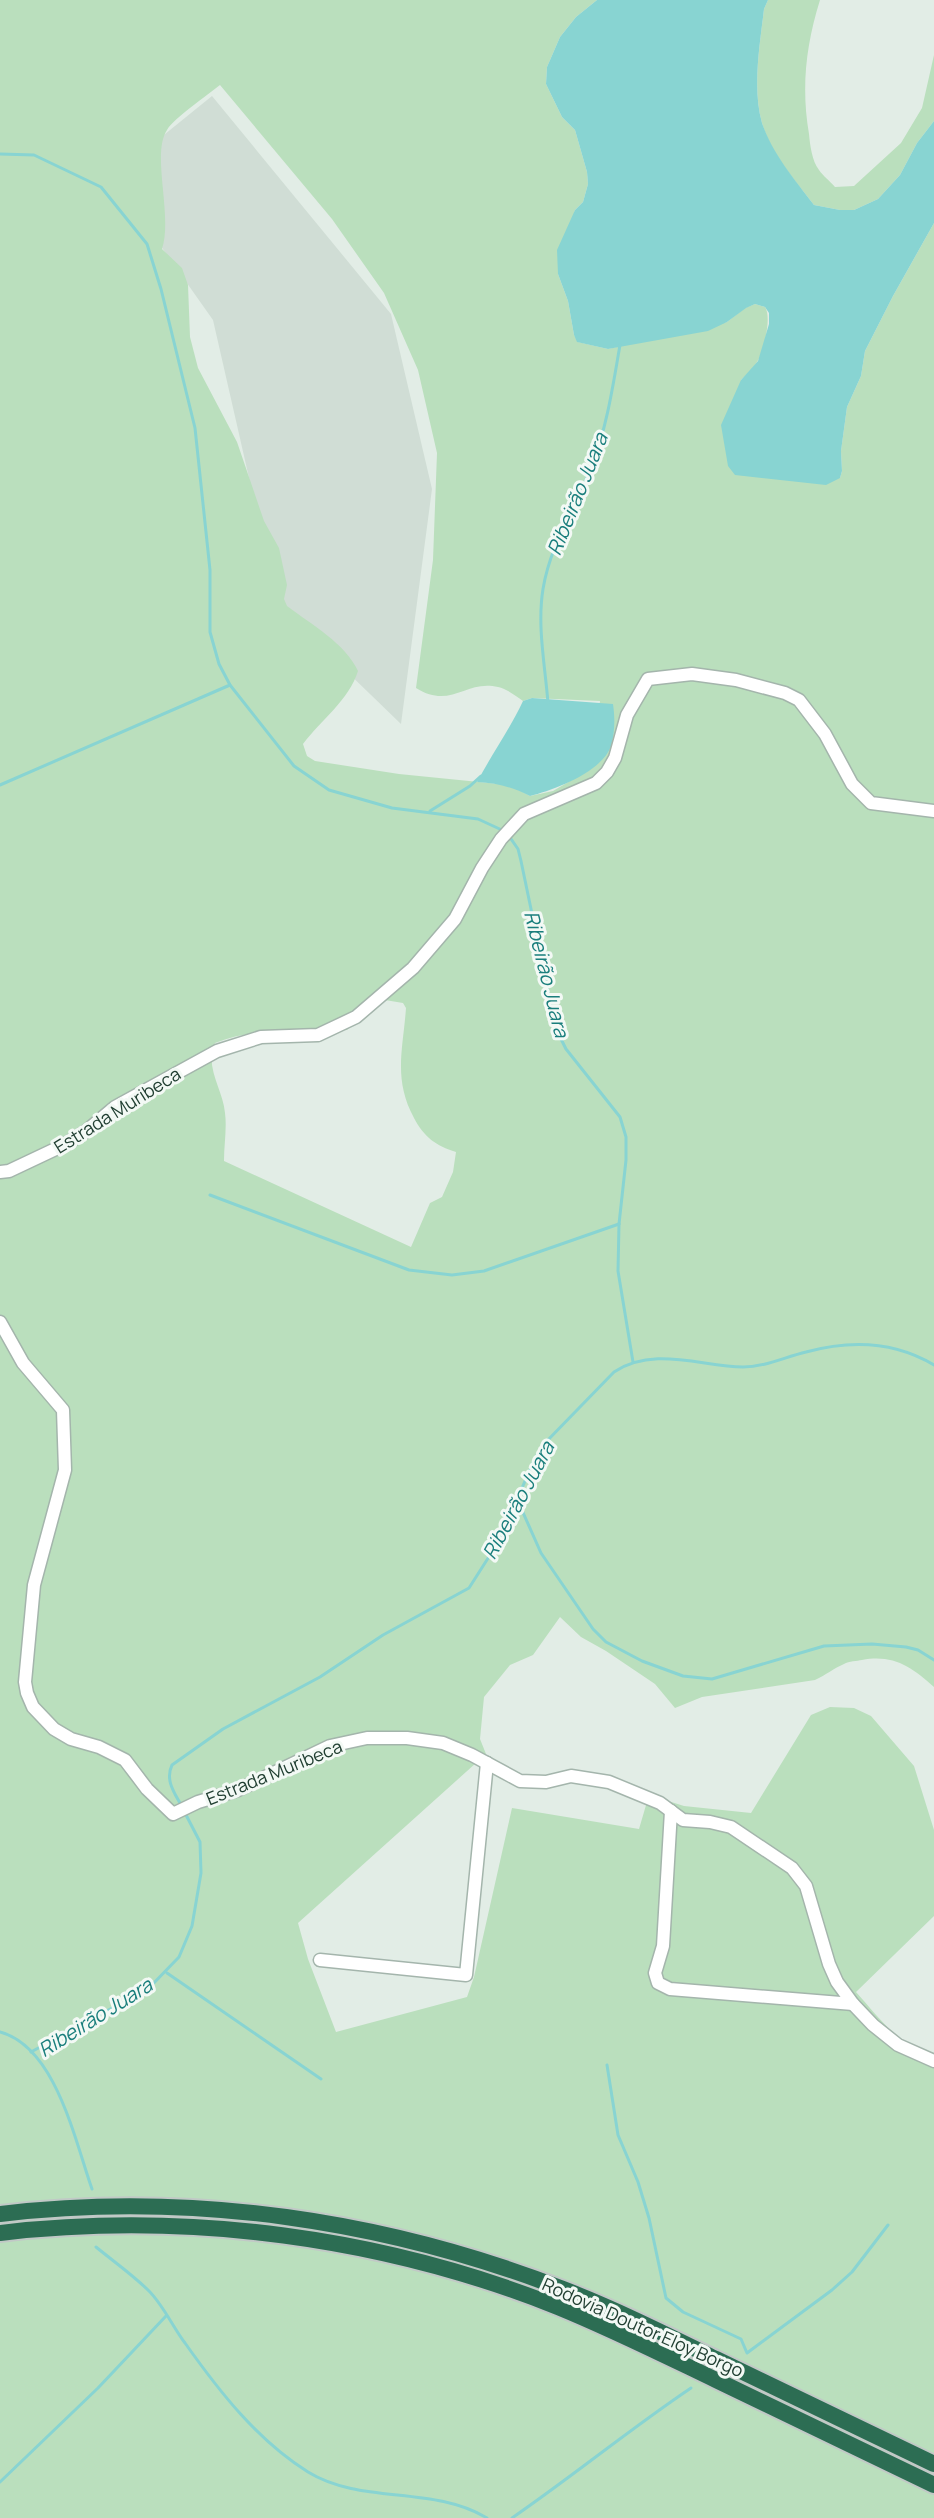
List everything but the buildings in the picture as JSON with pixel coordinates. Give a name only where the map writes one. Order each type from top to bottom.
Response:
[{"type":"highway","name":"Rodovia Doutor Eloy Borgo","points":[[0,2214],[105,2207],[208,2209],[311,2220],[421,2243],[494,2264],[599,2303],[934,2464]]},
{"type":"highway","name":"Rodovia Doutor Eloy Borgo","points":[[0,2233],[124,2226],[234,2230],[344,2246],[452,2271],[523,2294],[608,2329],[934,2485]]},
{"type":"street","name":"Estrada Muribeca","points":[[0,1172],[9,1171],[64,1145],[86,1132],[115,1107],[217,1051],[261,1037],[318,1035],[356,1017],[412,968],[454,919],[501,839],[524,814],[596,783],[607,772],[615,758],[627,715],[648,679],[692,674],[736,680],[785,693],[799,700],[825,734],[852,784],[871,803],[934,811]]},
{"type":"street","name":"Estrada Muribeca","points":[[0,1322],[23,1363],[63,1410],[65,1470],[34,1585],[25,1682],[33,1707],[54,1729],[71,1739],[125,1760],[147,1789],[173,1814],[198,1802],[245,1788],[330,1746],[367,1738],[427,1740],[459,1748],[520,1781],[546,1782],[571,1776],[609,1782],[652,1799],[683,1820],[710,1822],[731,1827],[792,1868],[806,1886],[829,1964],[837,1982],[853,2004],[873,2025],[898,2045],[934,2061]]},
{"type":"street","points":[[320,1960],[466,1975],[487,1763]]},
{"type":"street","points":[[672,1811],[663,1946],[655,1972],[658,1983],[670,1989],[853,2004]]},
{"type":"shaded area","points":[[212,96],[391,314],[432,489],[401,724],[278,605],[213,320],[112,177]]},
{"type":"green space","points":[[0,0],[597,0],[576,17],[560,37],[547,67],[546,84],[562,117],[575,130],[587,172],[588,184],[583,202],[575,210],[558,274],[568,301],[574,335],[578,342],[608,349],[727,322],[745,308],[755,304],[765,307],[768,318],[760,357],[741,380],[840,478],[847,407],[861,376],[865,351],[934,223],[934,1687],[910,1668],[893,1661],[873,1659],[846,1663],[815,1680],[702,1697],[675,1708],[655,1684],[581,1637],[560,1617],[533,1655],[510,1665],[484,1697],[480,1739],[486,1754],[298,1923],[308,1959],[336,2032],[467,1997],[474,1977],[512,1808],[639,1829],[649,1795],[684,1806],[751,1813],[811,1715],[830,1707],[854,1708],[871,1716],[914,1766],[934,1830],[934,1916],[856,1992],[881,2021],[900,2038],[922,2050],[934,2053],[934,2518],[0,2518]],"holes":[[[220,85],[332,219],[384,293],[418,370],[437,453],[433,560],[416,688],[439,696],[487,686],[505,689],[523,701],[532,698],[600,701],[592,768],[553,791],[530,796],[515,788],[499,784],[399,774],[315,761],[307,756],[303,744],[341,701],[358,671],[336,643],[287,606],[284,599],[287,585],[279,548],[264,521],[237,442],[198,368],[190,337],[188,285],[182,268],[162,249],[165,235],[161,169],[163,141],[167,130],[176,120]],[[385,1000],[403,1003],[406,1008],[401,1077],[403,1090],[414,1118],[431,1140],[456,1152],[453,1172],[442,1197],[430,1203],[411,1247],[224,1161],[226,1125],[224,1104],[212,1061],[215,1043],[263,1032],[347,1030],[368,1008]]]},
{"type":"green space","points":[[768,0],[820,0],[808,50],[805,100],[815,162],[835,187],[854,186],[901,143],[922,108],[934,55],[934,121],[917,143],[900,175],[878,199],[854,210],[814,205],[771,145],[762,123],[757,81],[764,9]]},
{"type":"water","points":[[597,0],[768,0],[764,9],[757,81],[762,123],[778,156],[814,205],[854,210],[878,199],[900,175],[917,143],[934,121],[934,223],[865,351],[861,376],[847,407],[840,478],[826,485],[735,475],[728,466],[721,425],[741,380],[758,361],[769,324],[769,313],[765,307],[755,304],[708,331],[608,349],[577,342],[568,301],[558,274],[557,250],[575,210],[583,202],[588,184],[587,172],[575,130],[562,117],[546,84],[547,67],[560,37],[576,17]]},
{"type":"water","points":[[532,698],[613,704],[613,736],[606,755],[588,772],[552,789],[530,796],[504,786],[477,782],[523,701]]},
{"type":"waterway","points":[[0,154],[34,155],[101,187],[147,244],[161,289],[195,428],[210,570],[210,632],[219,664],[230,685],[294,766],[329,790],[392,808],[478,819],[504,831]]},
{"type":"waterway","name":"Ribeirão Juara","points":[[548,703],[541,631],[541,603],[546,573],[557,541],[586,480],[602,436],[620,345]]},
{"type":"waterway","points":[[0,785],[230,685]]},
{"type":"waterway","name":"Ribeirão Juara","points":[[430,811],[470,786],[481,776]]},
{"type":"waterway","name":"Ribeirão Juara","points":[[509,836],[518,849],[521,861],[556,1029],[566,1049],[620,1117],[626,1137],[626,1160],[619,1224],[618,1271],[633,1362]]},
{"type":"waterway","points":[[210,1195],[409,1270],[452,1275],[484,1271],[619,1224]]},
{"type":"waterway","name":"Ribeirão Juara","points":[[181,1805],[170,1781],[172,1765],[223,1729],[320,1677],[383,1635],[469,1588],[499,1541],[535,1458],[544,1444],[614,1372],[629,1364],[661,1359],[751,1367],[822,1348],[855,1345],[888,1347],[919,1357],[934,1365]]},
{"type":"waterway","points":[[517,1499],[541,1553],[593,1629],[606,1642],[642,1661],[683,1676],[712,1679],[824,1646],[872,1644],[906,1647],[918,1650],[934,1660]]},
{"type":"waterway","name":"Ribeirão Juara","points":[[31,2052],[149,1988],[179,1957],[192,1926],[201,1873],[200,1842],[184,1811]]},
{"type":"waterway","points":[[167,1973],[321,2079]]},
{"type":"waterway","name":"Ribeirão Juara","points":[[0,2032],[19,2041],[36,2056],[49,2076],[61,2098],[92,2189]]},
{"type":"waterway","points":[[607,2065],[618,2135],[638,2182],[649,2218],[666,2298],[683,2312],[741,2339],[747,2353],[832,2290],[852,2272],[888,2225]]},
{"type":"waterway","name":"Ribeirão Juara","points":[[96,2247],[149,2291],[225,2396],[256,2430],[289,2459],[329,2482],[351,2488],[443,2502],[466,2508],[487,2518]]},
{"type":"waterway","points":[[0,2482],[98,2388],[166,2316]]},
{"type":"waterway","points":[[512,2518],[691,2388]]}]
